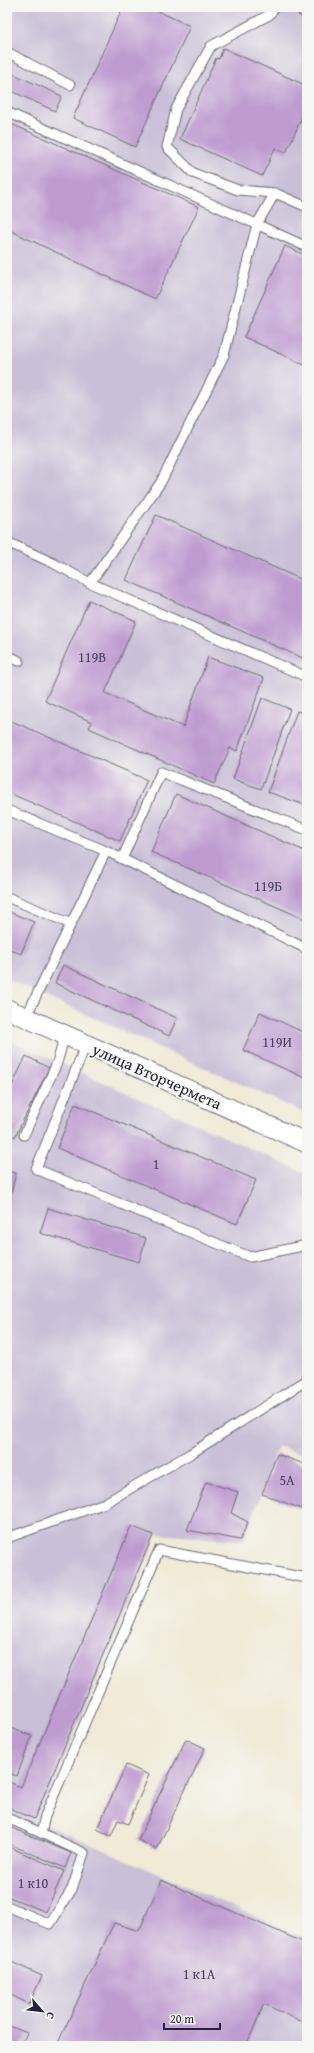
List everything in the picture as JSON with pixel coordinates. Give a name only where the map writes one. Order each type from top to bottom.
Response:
[{"type":"street","name":"улица Вторчермета","points":[[7,1009],[307,1143]]},
{"type":"lane","points":[[275,7],[269,15],[211,46],[176,109],[167,147],[193,173],[238,190],[275,193],[307,207]]},
{"type":"lane","points":[[7,52],[70,85]]},
{"type":"lane","points":[[7,112],[307,247]]},
{"type":"lane","points":[[90,583],[161,482],[224,355],[257,224],[275,193]]},
{"type":"lane","points":[[7,542],[53,563],[90,583],[307,677]]},
{"type":"lane","points":[[7,655],[19,661]]},
{"type":"lane","points":[[122,859],[161,772],[307,830]]},
{"type":"lane","points":[[7,810],[106,851],[307,948]]},
{"type":"lane","points":[[26,1017],[106,851]]},
{"type":"lane","points":[[7,897],[72,924]]},
{"type":"lane","points":[[24,1135],[57,1063],[66,1035]]},
{"type":"lane","points":[[86,1044],[36,1169],[250,1257],[307,1245]]},
{"type":"lane","points":[[7,1538],[105,1503],[190,1454],[307,1380]]},
{"type":"lane","points":[[41,1833],[45,1816],[159,1550],[307,1578]]},
{"type":"lane","points":[[7,1818],[84,1852],[72,1889],[50,1924],[7,1906]]},
{"type":"shaded area","points":[[7,7],[307,7],[307,1114],[7,979]]},
{"type":"shaded area","points":[[7,1039],[307,1174],[307,1456],[278,1446],[244,1541],[157,1534],[38,1821],[307,1939],[307,2046],[7,2046]]},
{"type":"building","points":[[123,7],[149,7],[190,26],[135,147],[73,118]]},
{"type":"building","points":[[301,7],[307,7],[307,19],[298,15]]},
{"type":"building","points":[[223,48],[307,86],[307,106],[286,153],[275,148],[262,176],[180,139],[216,58],[219,59]]},
{"type":"building","points":[[7,71],[62,96],[55,111],[7,89]]},
{"type":"building","points":[[7,122],[199,207],[155,299],[7,229]]},
{"type":"building","points":[[285,246],[307,256],[307,366],[244,337]]},
{"type":"building","points":[[156,515],[307,582],[307,660],[126,580]]},
{"type":"building","points":[[89,600],[136,621],[105,693],[183,727],[208,657],[264,678],[237,751],[230,748],[214,784],[89,728],[92,722],[45,701]]},
{"type":"building","points":[[262,698],[290,709],[261,789],[233,779]]},
{"type":"building","points":[[297,711],[307,714],[307,800],[305,805],[268,792]]},
{"type":"building","points":[[7,719],[147,780],[120,841],[7,792]]},
{"type":"building","points":[[176,794],[307,852],[307,920],[151,852]]},
{"type":"building","points":[[7,911],[34,922],[21,954],[7,948]]},
{"type":"building","points":[[63,965],[177,1018],[169,1036],[55,983]]},
{"type":"building","points":[[260,1012],[307,1034],[307,1079],[243,1050]]},
{"type":"building","points":[[26,1056],[49,1068],[15,1137],[7,1133],[7,1096]]},
{"type":"building","points":[[75,1104],[256,1180],[237,1224],[57,1148]]},
{"type":"building","points":[[7,1171],[16,1173],[8,1207],[7,1207]]},
{"type":"building","points":[[48,1208],[146,1238],[139,1262],[40,1233]]},
{"type":"building","points":[[277,1454],[307,1465],[307,1511],[262,1494]]},
{"type":"building","points":[[206,1482],[238,1492],[231,1513],[248,1522],[240,1540],[187,1530]]},
{"type":"building","points":[[131,1526],[153,1535],[34,1819],[7,1807],[7,1781],[21,1787]]},
{"type":"building","points":[[7,1727],[32,1736],[17,1776],[7,1773]]},
{"type":"building","points":[[186,1739],[205,1748],[157,1849],[138,1840]]},
{"type":"building","points":[[126,1765],[149,1775],[128,1824],[118,1820],[111,1836],[97,1829]]},
{"type":"building","points":[[7,1826],[71,1853],[65,1868],[7,1843]]},
{"type":"building","points":[[7,1846],[64,1871],[46,1912],[7,1896]]},
{"type":"building","points":[[161,1880],[307,1944],[307,2024],[264,2004],[246,2046],[57,2045],[114,1923],[139,1931]]},
{"type":"building","points":[[7,1960],[42,1976],[29,2004],[7,1993]]},
{"type":"building","points":[[7,2025],[27,2033],[21,2046],[7,2046]]}]
